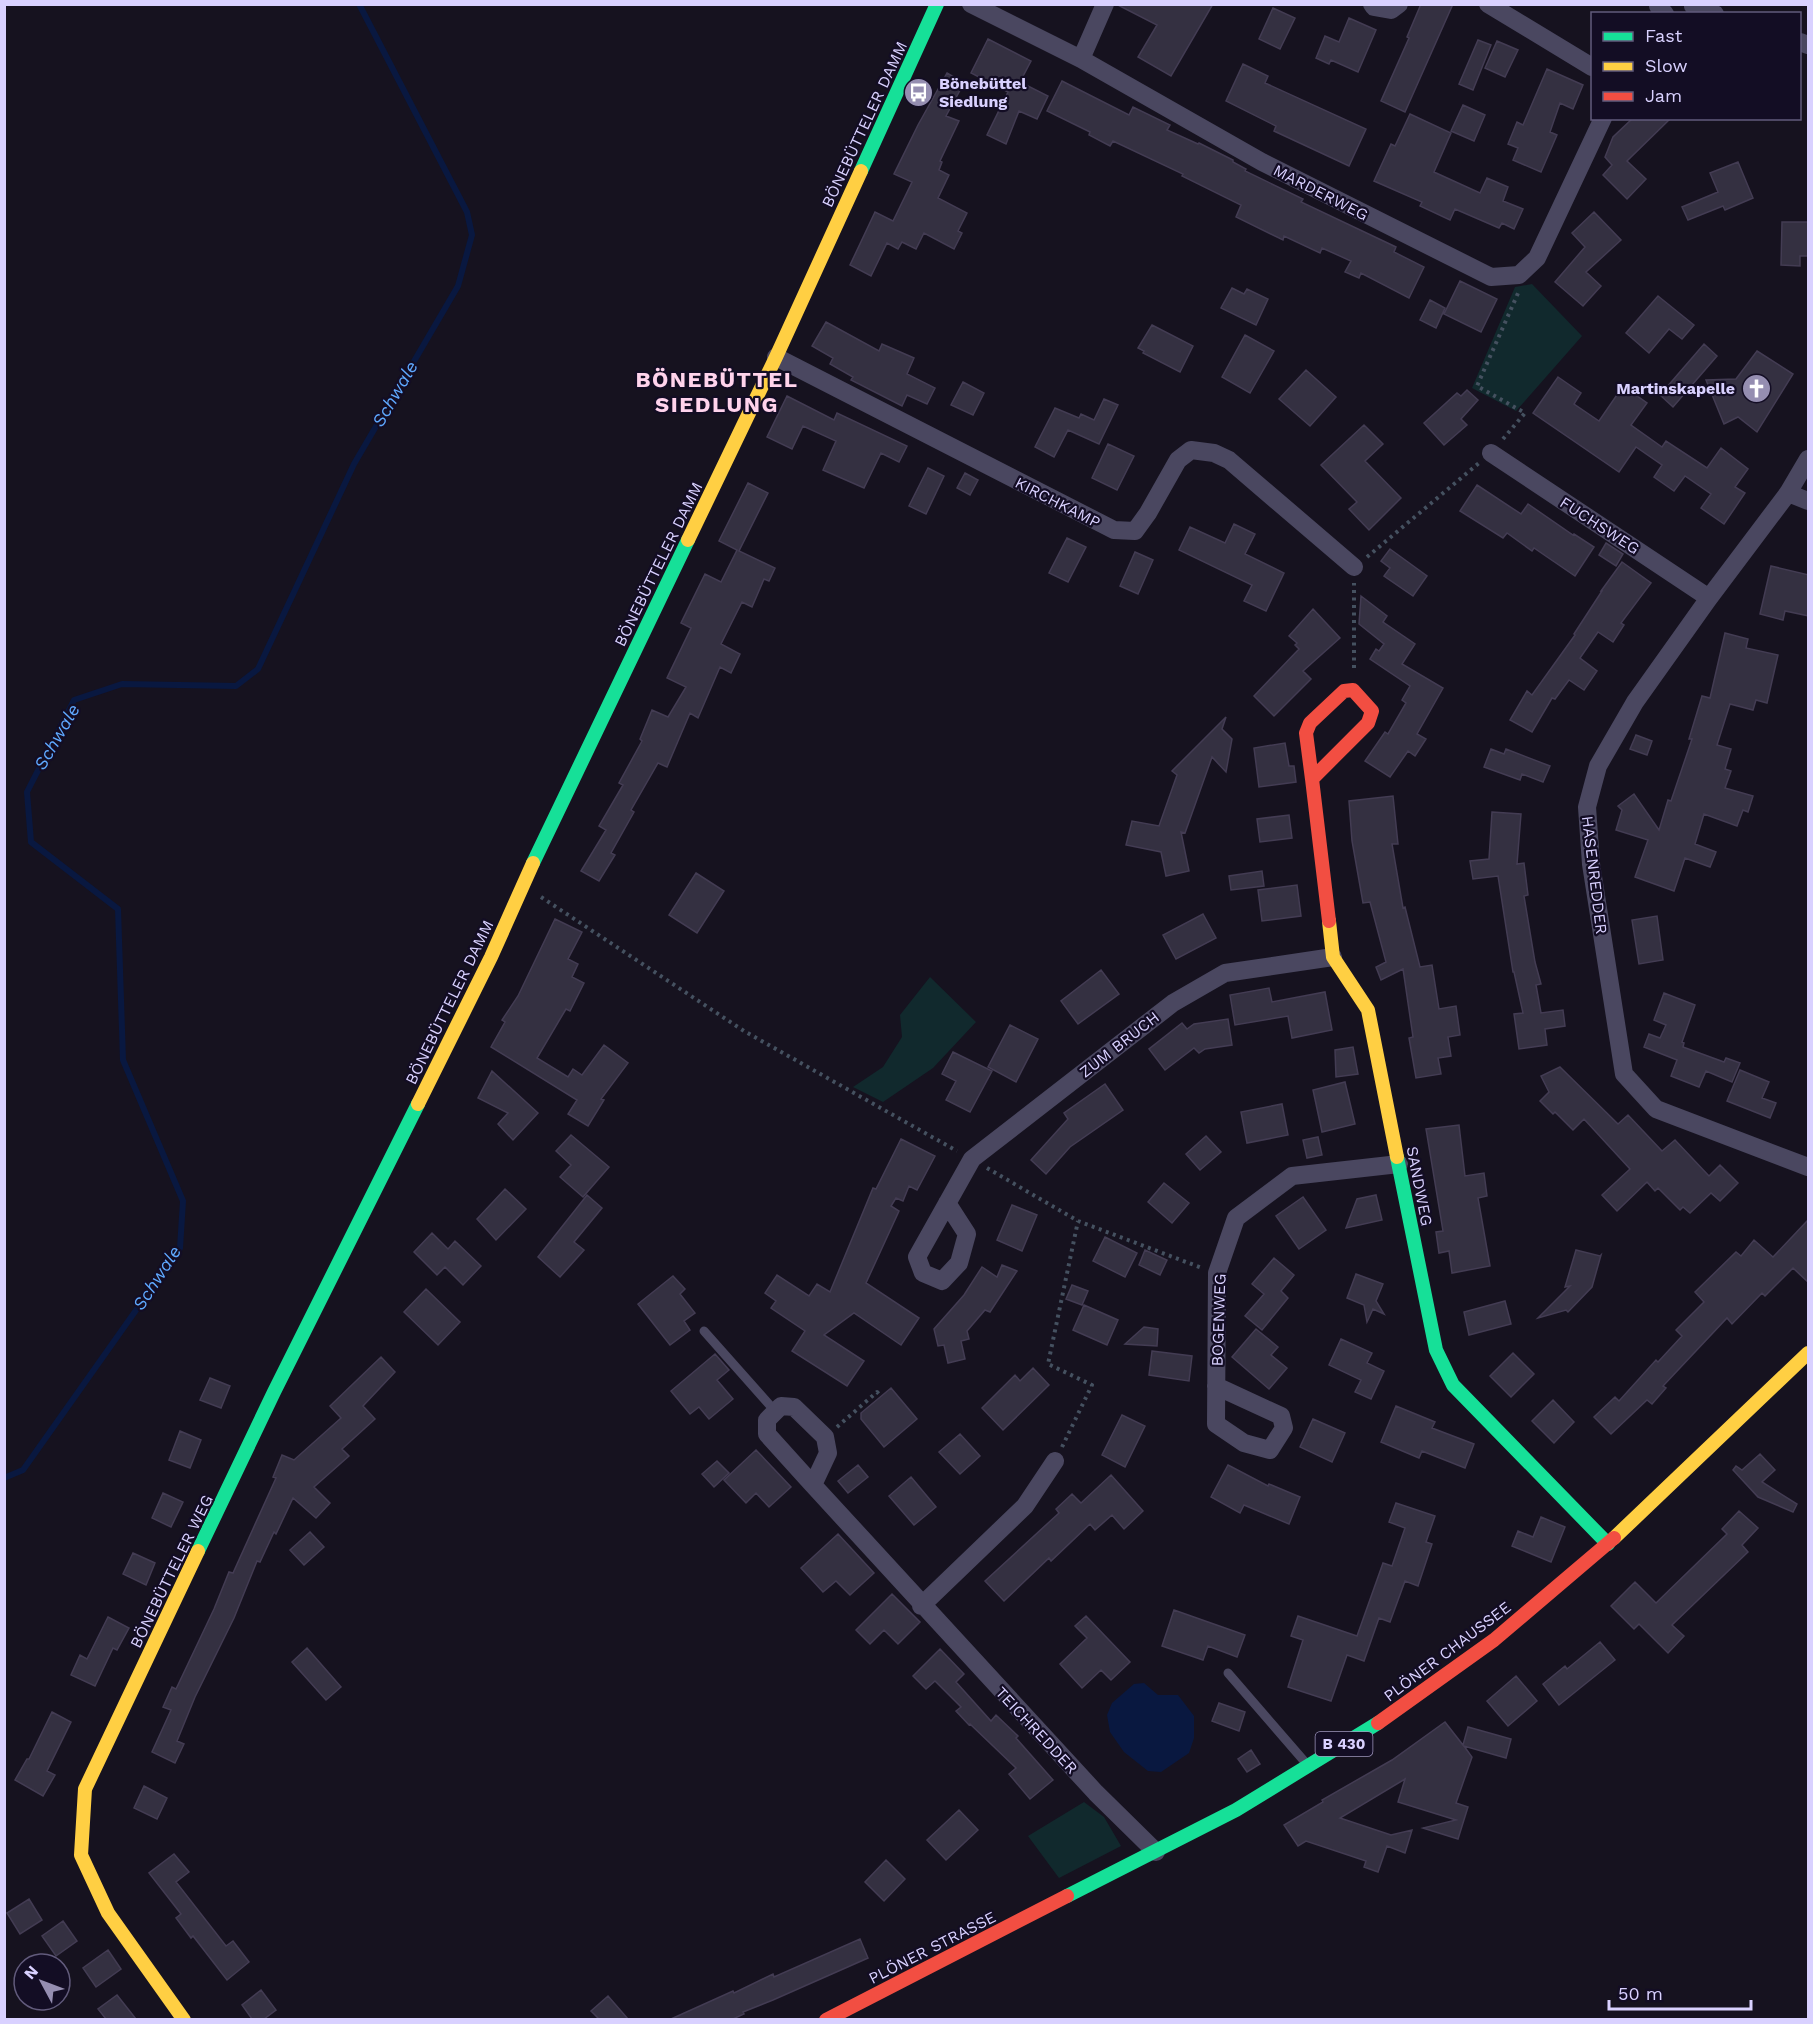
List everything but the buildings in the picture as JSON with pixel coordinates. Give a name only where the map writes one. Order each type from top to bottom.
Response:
[{"type":"street","name":"BÖNEBÜTTELER DAMM","points":[[402,1134],[491,957],[522,885],[776,357],[937,4]]},
{"type":"street","name":"MARDERWEG","points":[[972,4],[1081,60],[1262,162],[1491,277],[1519,275]]},
{"type":"street","points":[[1081,60],[1105,4]]},
{"type":"street","points":[[1372,4],[1374,7],[1391,10],[1399,4]]},
{"type":"street","points":[[1488,4],[1591,66]]},
{"type":"street","points":[[1689,8],[1706,12]]},
{"type":"street","points":[[1519,275],[1538,258],[1602,120]]},
{"type":"street","name":"KIRCHKAMP","points":[[776,357],[1114,530],[1135,531],[1178,460],[1191,450],[1214,453],[1229,460],[1354,567]]},
{"type":"street","name":"FUCHSWEG","points":[[1491,453],[1709,598]]},
{"type":"street","name":"HASENREDDER","points":[[1809,459],[1788,493],[1635,702],[1598,766],[1587,807],[1592,864],[1624,1074],[1656,1109],[1809,1167]]},
{"type":"street","points":[[1788,493],[1809,501]]},
{"type":"street","name":"SANDWEG","points":[[1353,690],[1344,690],[1310,723],[1306,733],[1333,957],[1368,1010],[1436,1350],[1453,1385],[1608,1544]]},
{"type":"street","points":[[1312,779],[1368,723],[1372,711],[1353,690]]},
{"type":"street","name":"ZUM BRUCH","points":[[947,1203],[972,1159],[1173,1003],[1225,973],[1333,957]]},
{"type":"street","name":"BÖNEBÜTTELER WEG","points":[[184,2019],[108,1913],[81,1855],[85,1789],[274,1392],[402,1134]]},
{"type":"street","name":"BOGENWEG","points":[[1216,1386],[1217,1273],[1236,1218],[1292,1176],[1399,1164]]},
{"type":"street","name":"PLÖNER CHAUSSEE","points":[[1053,1904],[1236,1810],[1373,1726],[1494,1640],[1608,1544],[1809,1353]]},
{"type":"street","points":[[775,1411],[781,1406],[794,1407],[825,1437],[828,1453],[813,1485]]},
{"type":"street","name":"TEICHREDDER","points":[[775,1411],[767,1420],[767,1434],[921,1605],[1096,1793],[1156,1852]]},
{"type":"street","points":[[921,1605],[1025,1506],[1055,1461]]},
{"type":"street","name":"PLÖNER STRASSE","points":[[826,2019],[1053,1904]]},
{"type":"lane","points":[[704,1331],[775,1411]]},
{"type":"lane","points":[[1228,1673],[1309,1766]]},
{"type":"path","points":[[1353,690],[1354,567],[1491,453],[1525,413],[1477,386],[1519,290],[1519,275]]},
{"type":"path","points":[[522,885],[744,1031],[1078,1221],[1217,1273]]},
{"type":"path","points":[[1055,1461],[1092,1385],[1048,1364],[1078,1221]]},
{"type":"path","points":[[825,1437],[877,1392],[881,1396]]},
{"type":"green space","points":[[1532,284],[1582,336],[1516,411],[1472,388],[1515,287]]},
{"type":"green space","points":[[930,977],[976,1022],[933,1068],[883,1102],[853,1087],[883,1067],[902,1037],[900,1015]]},
{"type":"green space","points":[[1084,1802],[1104,1817],[1121,1846],[1059,1878],[1028,1836]]},
{"type":"water","points":[[1144,1683],[1158,1695],[1178,1695],[1194,1716],[1194,1738],[1189,1753],[1161,1772],[1148,1771],[1124,1752],[1110,1732],[1107,1715],[1112,1703],[1134,1684]]},
{"type":"waterway","name":"Schwale","points":[[4,1478],[23,1470],[180,1248],[183,1201],[123,1060],[118,909],[31,842],[27,792],[74,700],[122,684],[236,686],[258,669],[354,464],[458,286],[472,235],[467,212],[359,4]]},
{"type":"traffic: fast","points":[[861,171],[937,4]]},
{"type":"traffic: fast","points":[[533,863],[688,540]]},
{"type":"traffic: fast","points":[[198,1551],[274,1392],[418,1104]]},
{"type":"traffic: fast","points":[[1397,1157],[1436,1350],[1453,1385],[1608,1544]]},
{"type":"traffic: fast","points":[[1067,1896],[1236,1810],[1378,1723]]},
{"type":"traffic: slow","points":[[688,540],[776,357],[861,171]]},
{"type":"traffic: slow","points":[[418,1104],[491,957],[533,863]]},
{"type":"traffic: slow","points":[[1329,921],[1333,957],[1368,1010],[1397,1157]]},
{"type":"traffic: slow","points":[[1614,1538],[1808,1353]]},
{"type":"traffic: slow","points":[[184,2020],[108,1913],[81,1855],[85,1789],[198,1551]]},
{"type":"traffic: jam","points":[[1312,779],[1306,733],[1310,723],[1344,691],[1353,690],[1372,711],[1368,723],[1312,779],[1329,921]]},
{"type":"traffic: jam","points":[[1378,1723],[1494,1640],[1614,1538]]},
{"type":"traffic: jam","points":[[826,2020],[1067,1896]]},
{"type":"place","name":"Bönebüttel Siedlung","points":[[918,92]]},
{"type":"place","name":"Martinskapelle","points":[[1756,388]]},
{"type":"district","name":"BÖNEBÜTTEL SIEDLUNG","points":[[717,392]]}]
